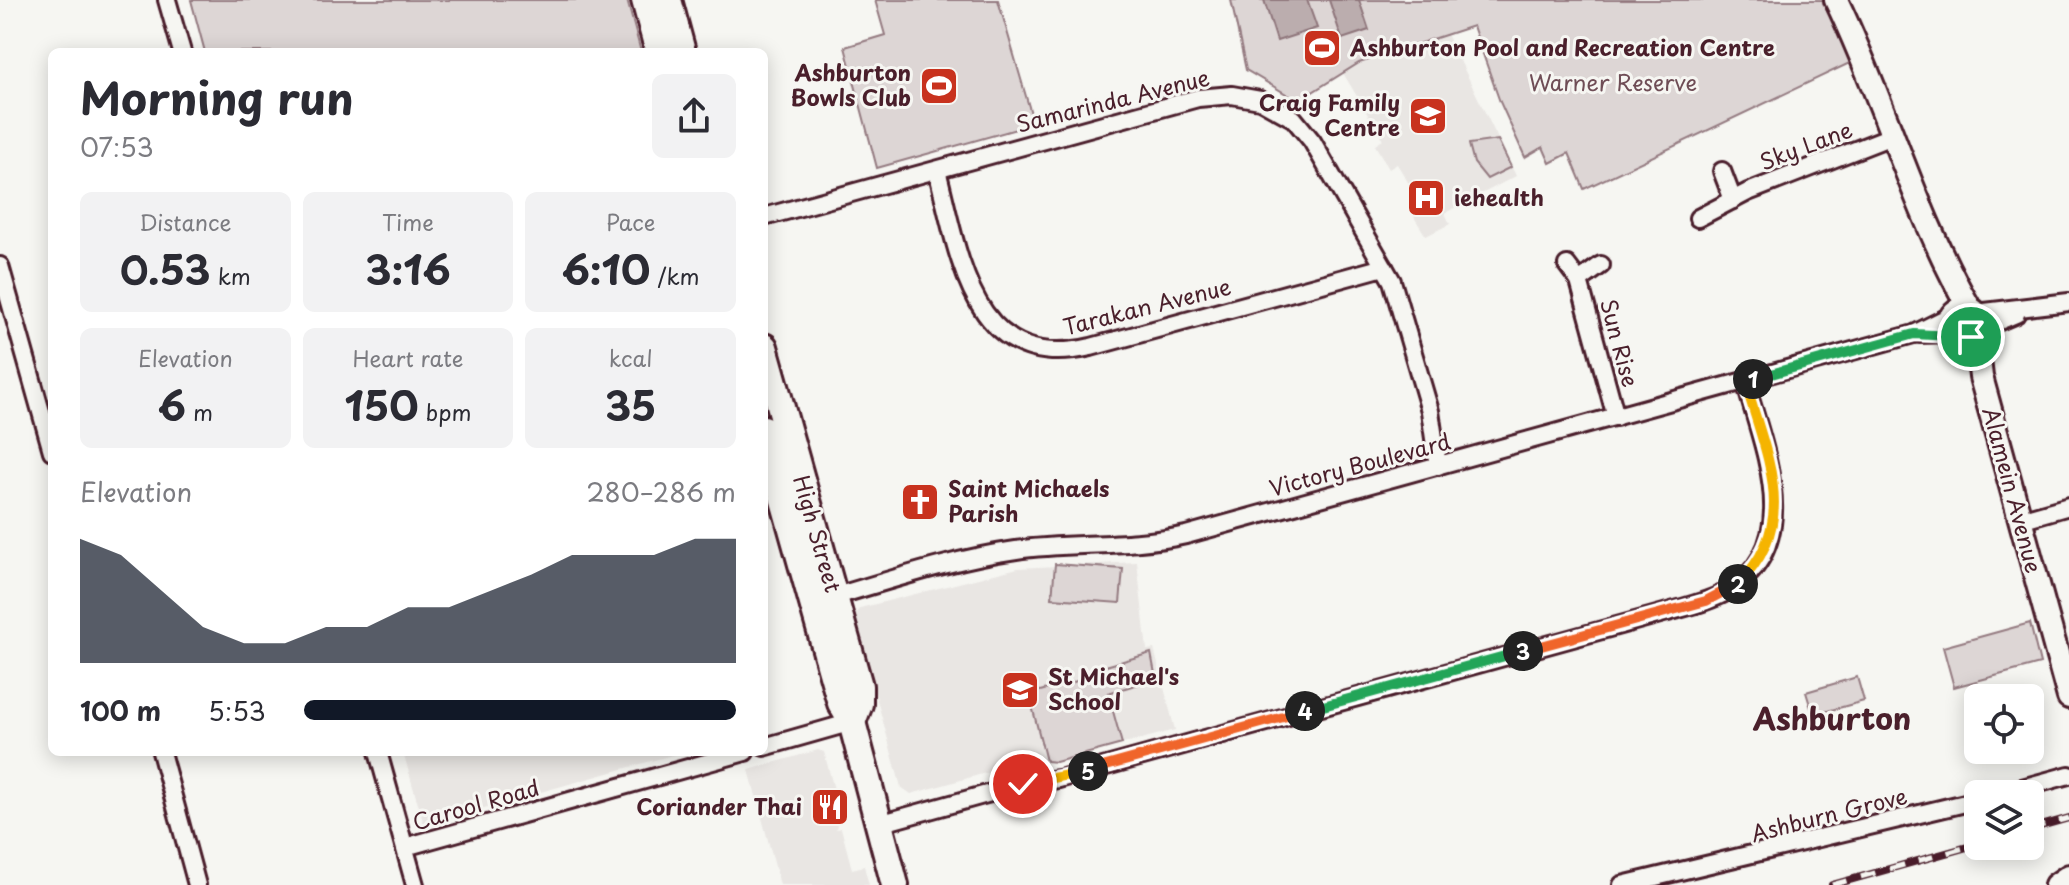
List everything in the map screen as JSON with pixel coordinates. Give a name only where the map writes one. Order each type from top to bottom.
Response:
[{"type":"main road","points":[[645,0],[658,48]]},
{"type":"main road","points":[[668,0],[681,48]]},
{"type":"main road","name":"High Street","points":[[768,364],[823,600]]},
{"type":"main road","name":"High Street","points":[[768,441],[823,600],[859,686],[859,704],[852,722],[895,885]]},
{"type":"street","points":[[167,0],[181,48]]},
{"type":"street","name":"Alamein Avenue","points":[[1836,0],[1894,135],[1965,323],[2069,697]]},
{"type":"street","name":"Samarinda Avenue","points":[[768,216],[1198,98],[1246,96],[1283,111],[1303,129],[1384,267],[1395,290],[1445,464]]},
{"type":"street","name":"Sky Lane","points":[[1698,218],[1733,200],[1894,135]]},
{"type":"street","name":"Tarakan Avenue","points":[[937,170],[974,299],[989,320],[1009,337],[1049,351],[1091,347],[1384,267]]},
{"type":"street","points":[[1722,171],[1733,200]]},
{"type":"street","name":"Sun Rise","points":[[1567,265],[1579,281],[1616,417]]},
{"type":"street","name":"Sun Rise","points":[[1579,281],[1601,265]]},
{"type":"street","points":[[0,266],[48,437]]},
{"type":"street","name":"Victory Boulevard","points":[[823,600],[1011,551],[1115,546],[1176,538],[1914,334],[2069,302]]},
{"type":"street","points":[[879,824],[1023,784],[1059,779],[1128,761],[1664,613],[1726,592],[1759,559],[1770,537],[1775,514],[1771,477],[1745,381]]},
{"type":"street","points":[[2020,520],[2069,506]]},
{"type":"street","points":[[768,746],[852,722]]},
{"type":"street","points":[[162,756],[197,885]]},
{"type":"street","points":[[379,756],[415,885]]},
{"type":"street","name":"Carool Road","points":[[405,847],[731,756]]},
{"type":"street","points":[[2044,782],[2069,775]]},
{"type":"street","name":"Ashburn Grove","points":[[1622,885],[1964,803]]},
{"type":"street","name":"Ashburn Grove","points":[[1661,885],[1690,871]]},
{"type":"shaded area","points":[[1264,0],[1307,0],[1317,28],[1277,41]]},
{"type":"shaded area","points":[[1329,0],[1359,0],[1369,30],[1342,39]]},
{"type":"shaded area","name":"Craig Family Centre","points":[[1447,34],[1516,176],[1445,213],[1450,224],[1426,236],[1414,217],[1425,210],[1397,164],[1389,169],[1375,145],[1383,140],[1343,73],[1359,63]]},
{"type":"shaded area","name":"St Michael's School","points":[[1137,562],[1147,650],[1154,649],[1175,730],[1056,762],[1036,759],[911,794],[901,787],[854,616],[860,608],[1018,568]]},
{"type":"shaded area","points":[[818,750],[824,752],[840,812],[836,829],[841,828],[852,869],[864,866],[869,885],[780,885],[749,770]]},
{"type":"shaded area","points":[[404,756],[669,756],[424,825]]},
{"type":"green space","points":[[191,0],[627,0],[640,48],[204,48]]},
{"type":"green space","name":"Ashburton Bowls Club","points":[[875,0],[998,0],[1034,124],[877,168],[845,47],[885,35]]},
{"type":"green space","name":"Warner Reserve","points":[[1231,0],[1827,0],[1856,60],[1584,189],[1569,153],[1550,163],[1543,147],[1525,157],[1500,102],[1473,26],[1359,63],[1298,101],[1246,70]]},
{"type":"green space","points":[[1498,140],[1511,167],[1487,179],[1474,163],[1469,144]]},
{"type":"green space","points":[[1055,564],[1123,569],[1120,603],[1052,598]]},
{"type":"green space","points":[[2030,623],[2040,664],[1954,687],[1943,647]]},
{"type":"green space","points":[[1151,653],[1156,679],[1108,693],[1122,744],[1056,762],[1046,761],[1029,694],[1103,674],[1102,667]]},
{"type":"green space","points":[[1857,677],[1864,701],[1813,715],[1806,692]]},
{"type":"railway","points":[[2044,825],[2069,818]]},
{"type":"railway","points":[[1832,885],[1964,848]]},
{"type":"place","name":"Ashburton Pool and Recreation Centre","points":[[1322,48]]},
{"type":"place","name":"Ashburton Bowls Club","points":[[939,86]]},
{"type":"place","name":"Craig Family Centre","points":[[1428,116]]},
{"type":"place","name":"iehealth","points":[[1426,198]]},
{"type":"place","name":"Saint Michaels Parish","points":[[920,502]]},
{"type":"place","name":"St Michael's School","points":[[1020,690]]},
{"type":"place","name":"Coriander Thai","points":[[830,807]]},
{"type":"district","name":"Ashburton","points":[[1832,720]]},
{"type":"route","points":[[1023,784],[1059,779],[1664,613],[1726,592],[1753,568],[1766,548],[1775,514],[1771,477],[1745,381],[1914,334],[1954,333],[1971,337]]}]
